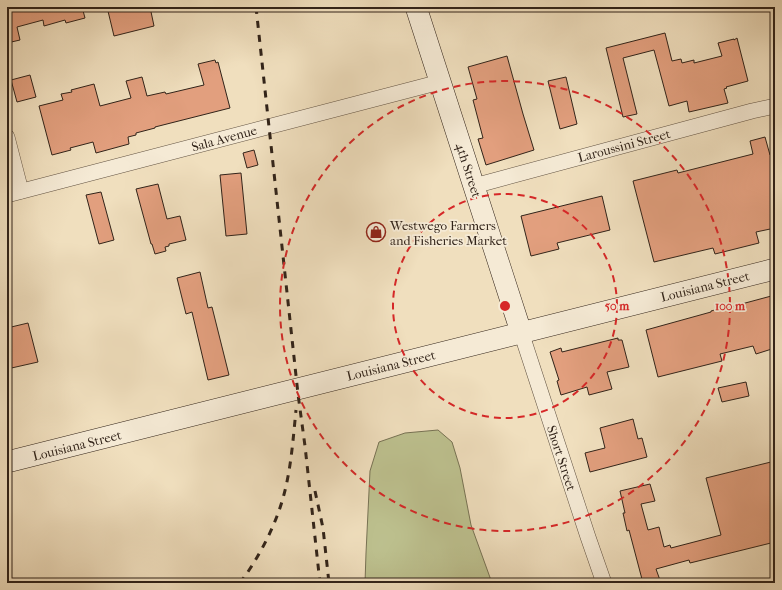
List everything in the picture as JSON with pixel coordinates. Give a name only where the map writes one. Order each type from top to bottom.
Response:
[{"type":"main road","name":"4th Street","points":[[416,7],[521,332]]},
{"type":"main road","name":"Louisiana Street","points":[[7,462],[775,269]]},
{"type":"street","name":"Sala Avenue","points":[[14,193],[440,82]]},
{"type":"street","name":"Laroussini Street","points":[[474,186],[775,106]]},
{"type":"street","points":[[7,137],[14,193]]},
{"type":"street","name":"Short Street","points":[[521,332],[604,583]]},
{"type":"green space","points":[[438,430],[452,442],[460,468],[471,525],[492,583],[365,583],[370,471],[379,442],[405,433]]},
{"type":"building","points":[[7,7],[82,7],[85,18],[66,23],[65,20],[44,26],[43,20],[17,27],[20,40],[7,43]]},
{"type":"building","points":[[107,7],[150,7],[154,26],[114,36]]},
{"type":"building","points":[[665,33],[672,61],[681,59],[682,63],[694,60],[694,63],[722,56],[718,43],[737,38],[748,81],[726,87],[727,88],[724,89],[728,103],[689,112],[687,101],[669,106],[654,50],[623,58],[637,114],[623,117],[606,48]]},
{"type":"building","points":[[507,56],[534,150],[486,165],[478,139],[483,138],[473,100],[477,99],[468,67]]},
{"type":"building","points":[[215,60],[216,63],[218,62],[230,108],[136,133],[136,135],[128,137],[129,144],[96,153],[93,142],[70,148],[71,150],[52,155],[39,106],[63,100],[61,94],[72,92],[71,90],[94,84],[100,106],[131,98],[126,81],[142,77],[147,96],[165,92],[166,94],[204,85],[198,64]]},
{"type":"building","points":[[30,75],[36,97],[17,102],[11,80]]},
{"type":"building","points":[[566,77],[577,124],[560,129],[548,81]]},
{"type":"building","points":[[765,137],[770,155],[775,154],[775,228],[756,232],[759,243],[715,254],[713,248],[654,262],[633,181],[677,170],[678,173],[753,154],[750,141]]},
{"type":"building","points":[[254,150],[258,165],[247,168],[243,153]]},
{"type":"building","points":[[241,173],[247,234],[226,236],[220,175]]},
{"type":"building","points":[[158,184],[167,219],[180,216],[186,240],[169,244],[169,246],[165,247],[166,251],[155,254],[136,189]]},
{"type":"building","points":[[101,192],[114,240],[99,244],[86,195]]},
{"type":"building","points":[[602,196],[610,230],[557,243],[559,249],[531,256],[521,216]]},
{"type":"building","points":[[200,272],[208,308],[212,307],[229,375],[208,380],[192,312],[186,314],[177,278]]},
{"type":"building","points":[[775,295],[775,348],[756,354],[753,346],[720,354],[722,361],[658,377],[646,330],[722,308],[723,309]]},
{"type":"building","points":[[28,323],[38,362],[7,369],[7,328]]},
{"type":"building","points":[[618,338],[618,340],[622,340],[629,367],[607,372],[612,389],[589,395],[587,387],[561,395],[557,381],[559,380],[550,352],[561,348],[562,352]]},
{"type":"building","points":[[746,382],[749,396],[722,402],[718,388]]},
{"type":"building","points":[[633,419],[638,439],[642,438],[647,457],[590,472],[585,453],[605,448],[600,428]]},
{"type":"building","points":[[775,461],[775,542],[690,563],[689,560],[656,569],[661,583],[643,583],[629,530],[627,531],[620,491],[650,484],[655,501],[641,504],[648,530],[659,527],[664,547],[670,545],[671,548],[721,535],[706,478]]},
{"type":"railway","points":[[256,7],[320,583]]},
{"type":"railway","points":[[240,583],[253,564],[265,542],[280,509],[290,466],[296,410]]},
{"type":"railway","points":[[315,491],[323,528],[329,583]]},
{"type":"place","name":"Westwego Farmers and Fisheries Market","points":[[376,232]]}]
